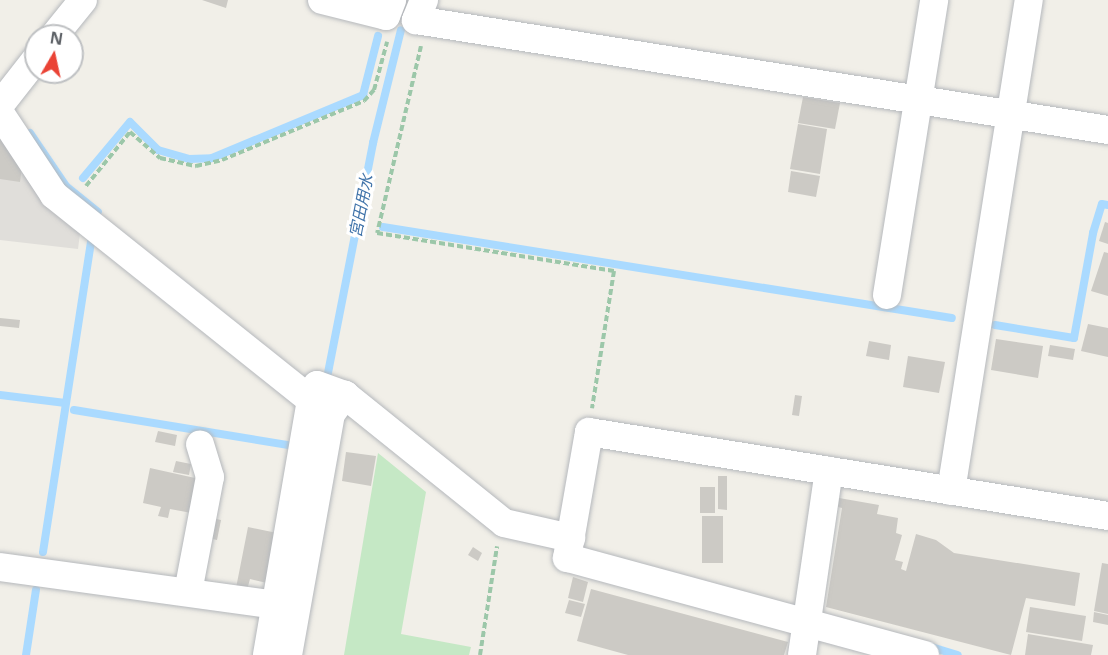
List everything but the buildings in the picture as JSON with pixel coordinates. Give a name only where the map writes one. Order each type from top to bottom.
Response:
[{"type":"street","points":[[63,24],[82,0]]},
{"type":"street","points":[[322,0],[426,14],[1108,130]]},
{"type":"street","points":[[887,295],[934,0]]},
{"type":"street","points":[[951,490],[1029,0]]},
{"type":"street","points":[[0,105],[24,75]]},
{"type":"street","points":[[0,113],[54,195],[501,531],[569,548],[807,622],[925,655]]},
{"type":"street","points":[[267,655],[276,604],[330,402]]},
{"type":"street","points":[[288,655],[330,402]]},
{"type":"street","points":[[569,548],[589,432],[1108,516]]},
{"type":"street","points":[[188,592],[210,477],[200,445]]},
{"type":"street","points":[[802,655],[829,471]]},
{"type":"street","points":[[0,567],[276,604]]},
{"type":"path","points":[[78,183],[85,188],[130,132],[160,158],[196,166],[222,160],[364,101],[374,90],[390,30],[389,8]]},
{"type":"path","points":[[426,14],[377,233],[614,271],[589,432]]},
{"type":"path","points":[[480,655],[501,531]]},
{"type":"shaded area","points":[[0,129],[81,225],[78,249],[0,240]]},
{"type":"green space","points":[[378,453],[426,492],[401,634],[471,647],[469,655],[344,655]]},
{"type":"waterway","name":"宮田用水","points":[[326,383],[373,143],[401,30]]},
{"type":"waterway","points":[[83,178],[130,122],[158,150],[189,159],[212,158],[363,95],[378,36]]},
{"type":"waterway","points":[[30,133],[66,186],[98,212]]},
{"type":"waterway","points":[[995,325],[1074,338],[1093,233],[1102,204],[1108,205]]},
{"type":"waterway","points":[[383,227],[952,318]]},
{"type":"waterway","points":[[43,552],[92,234]]},
{"type":"waterway","points":[[0,395],[66,403]]},
{"type":"waterway","points":[[74,410],[293,446]]},
{"type":"waterway","points":[[26,655],[36,590]]},
{"type":"waterway","points":[[928,646],[958,655]]}]
